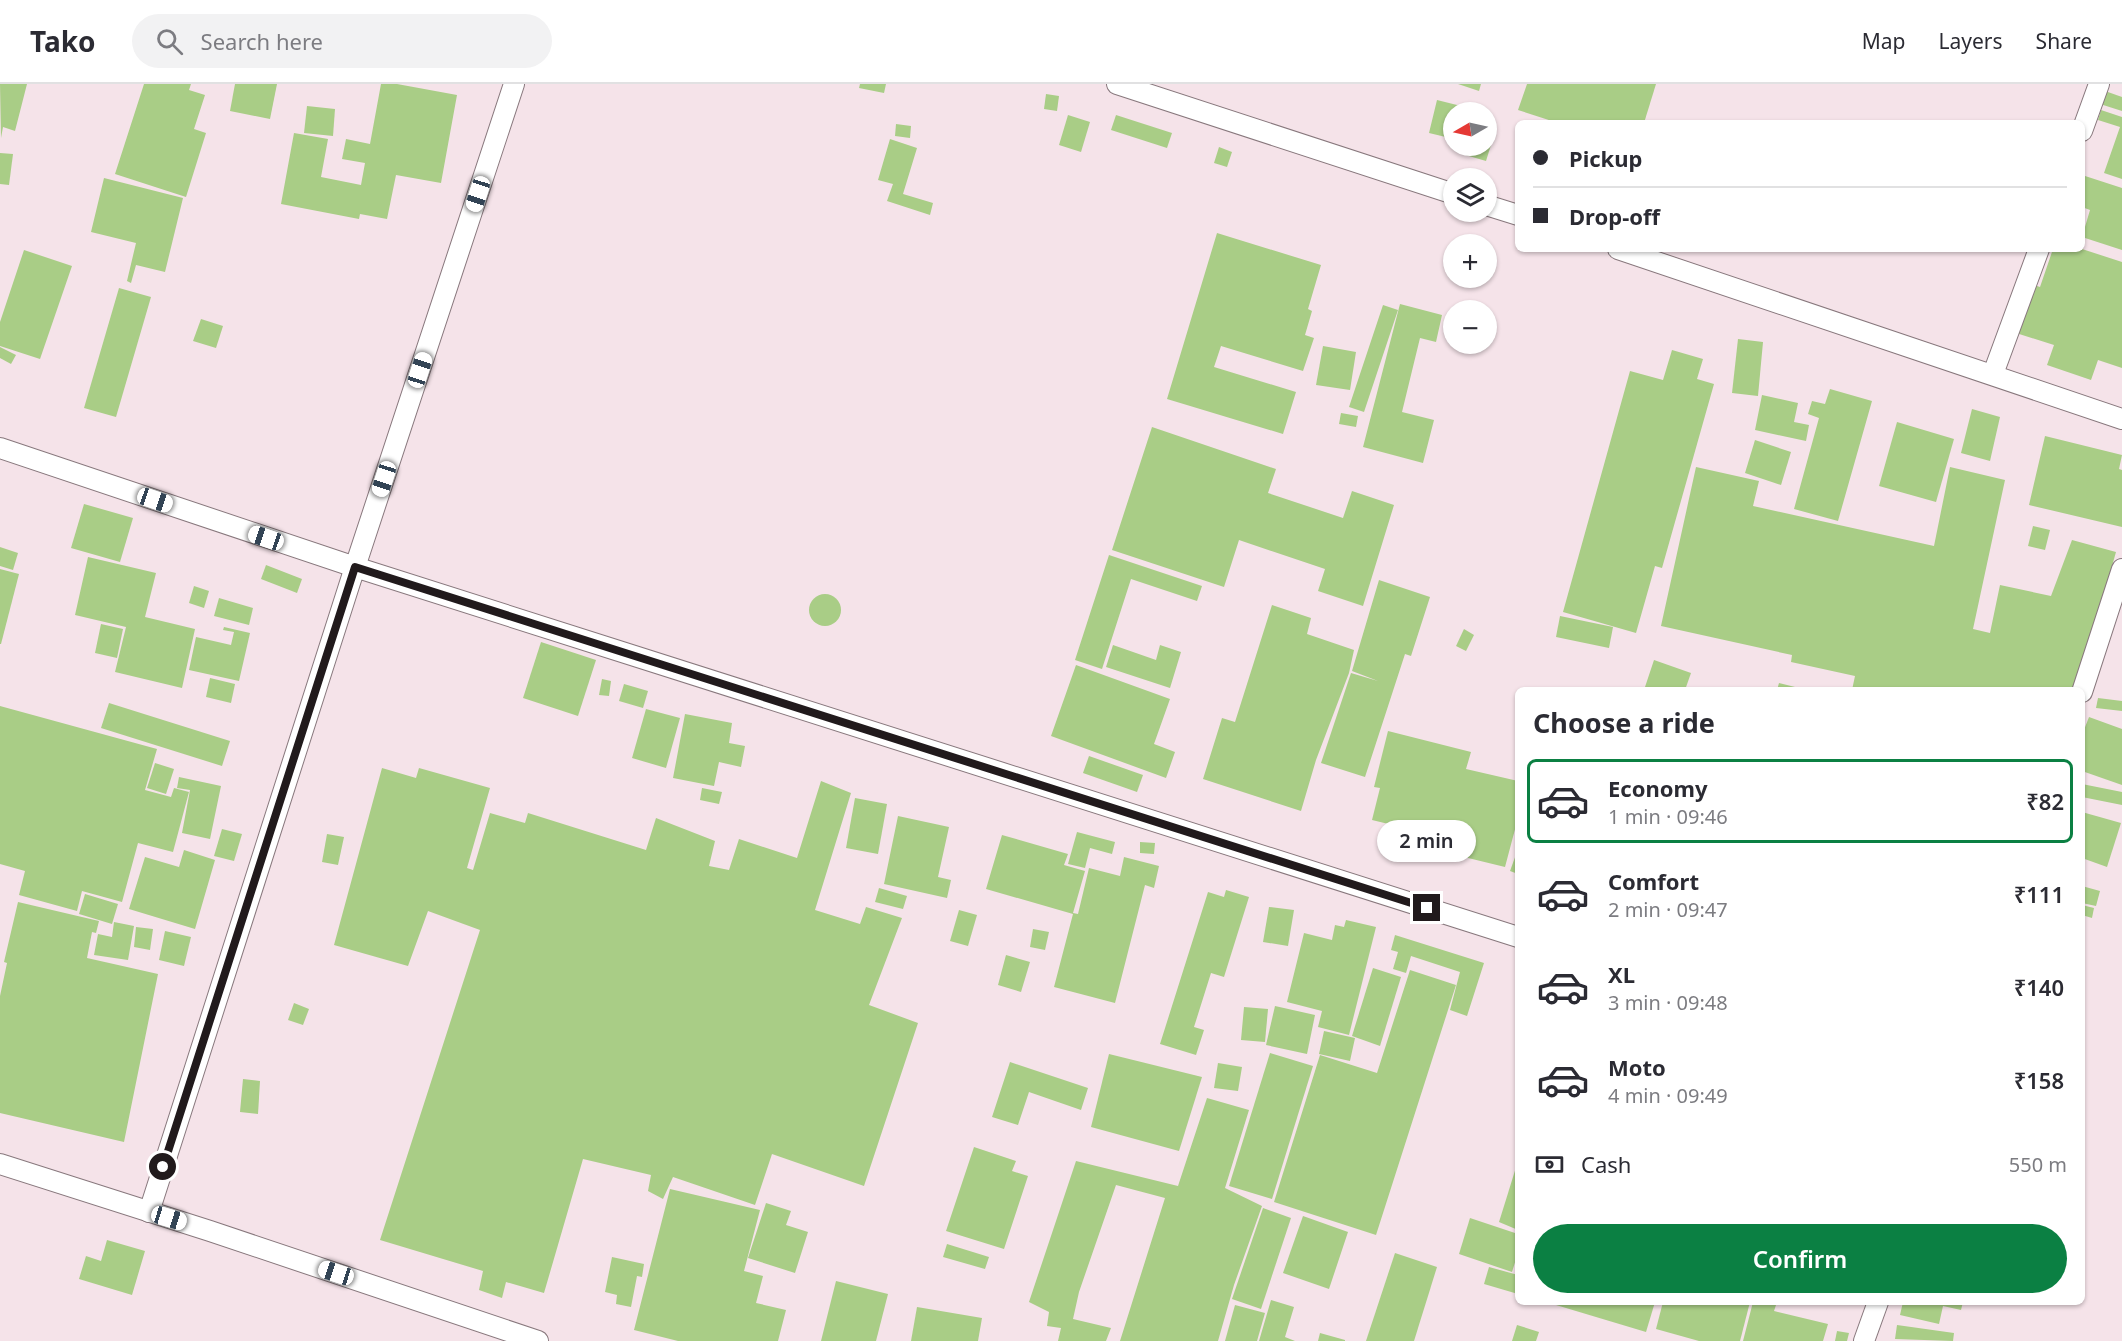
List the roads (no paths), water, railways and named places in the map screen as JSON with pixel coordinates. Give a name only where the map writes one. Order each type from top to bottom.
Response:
[{"type":"street","points":[[149,1212],[355,567],[514,84]]},
{"type":"street","points":[[1117,84],[1443,190]]},
{"type":"street","points":[[2085,123],[2099,84]]},
{"type":"street","points":[[1497,208],[1515,214]]},
{"type":"street","points":[[1627,252],[2122,419]]},
{"type":"street","points":[[1993,374],[2038,252]]},
{"type":"street","points":[[0,448],[355,567],[1515,937]]},
{"type":"street","points":[[2084,687],[2122,569]]},
{"type":"street","points":[[0,1164],[537,1341]]},
{"type":"street","points":[[1864,1341],[1877,1305]]}]
